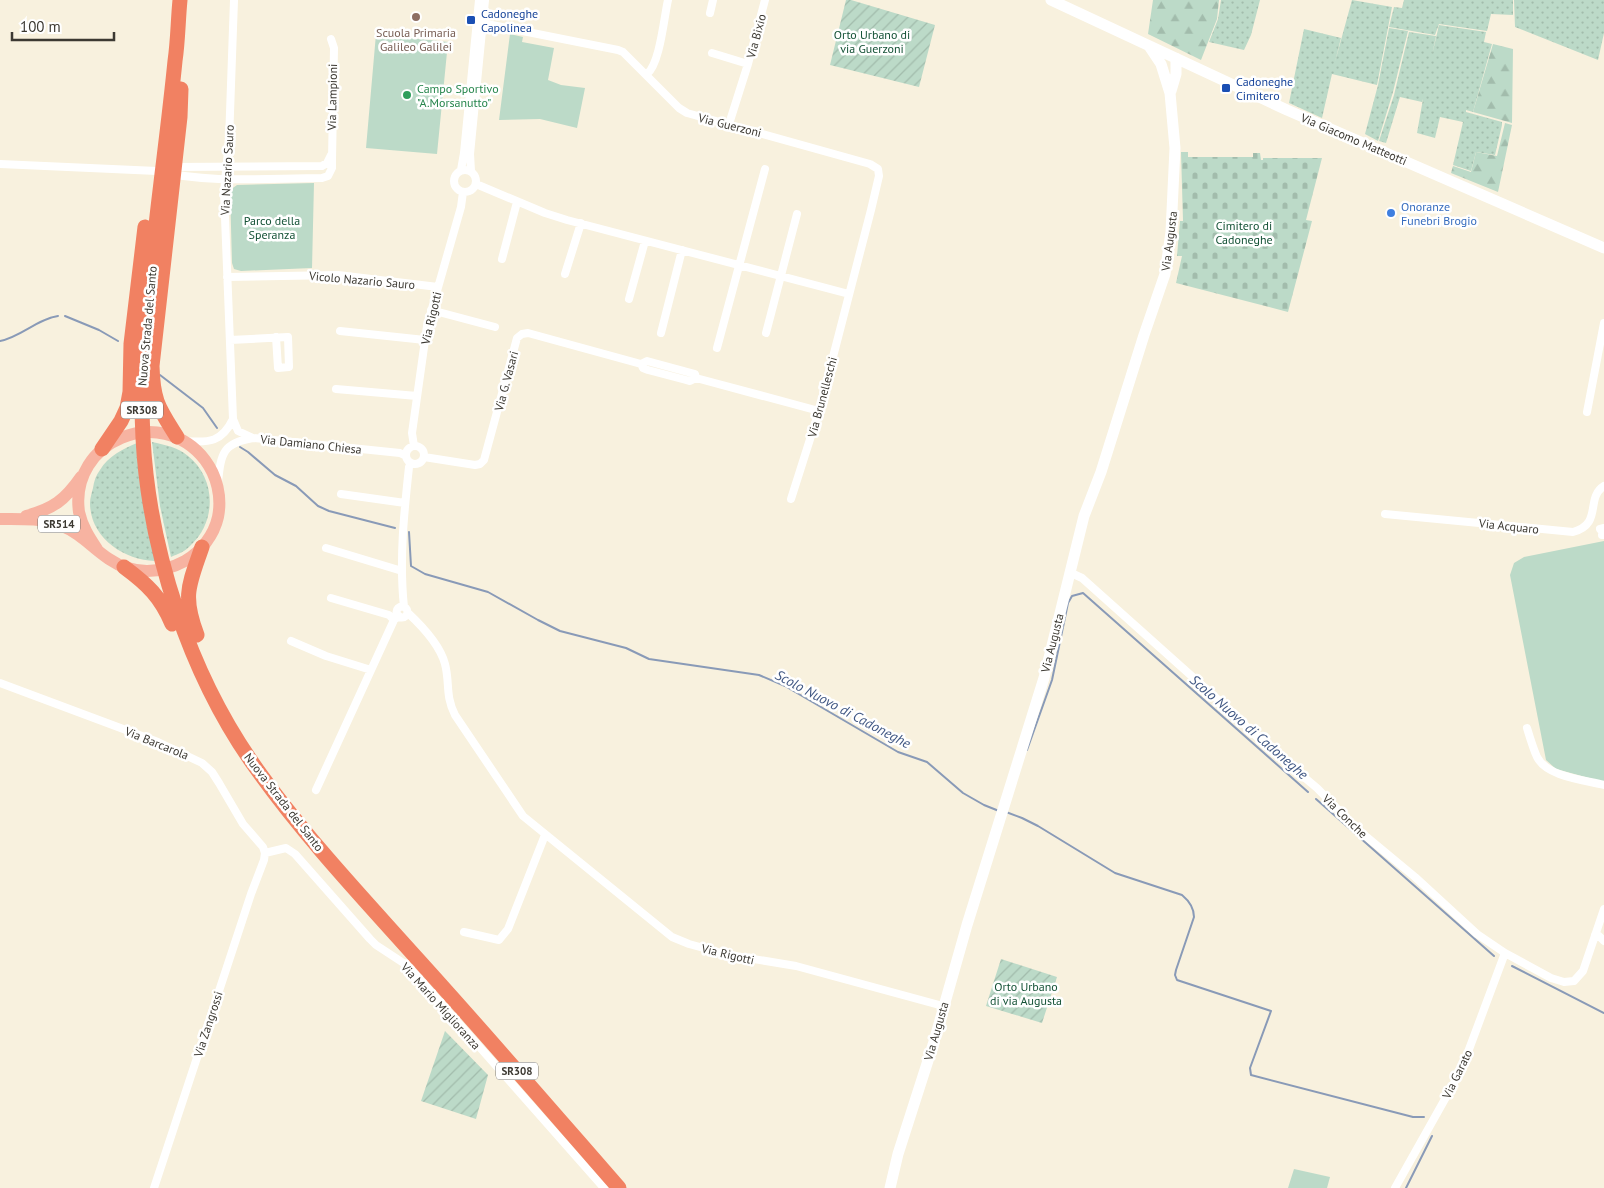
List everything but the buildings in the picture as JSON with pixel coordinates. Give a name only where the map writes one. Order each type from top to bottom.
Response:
[{"type":"highway","name":"Nuova Strada del Santo","points":[[183,6],[146,310],[141,376],[143,441],[152,508],[163,566],[175,605],[202,673],[242,747],[287,810],[619,1188]]},
{"type":"highway","points":[[102,449],[121,421],[127,408],[130,392],[132,344],[160,113],[172,41],[183,6]]},
{"type":"highway","points":[[181,439],[159,409],[153,385],[152,366],[180,117],[183,6]]},
{"type":"highway","points":[[202,547],[190,579],[188,594],[190,616],[206,656],[235,716],[261,758],[296,806],[374,894],[414,955]]},
{"type":"highway","points":[[124,567],[154,592],[165,608],[194,675],[222,732],[283,820],[382,931],[414,955]]},
{"type":"main road","points":[[146,431],[162,432],[181,439],[199,452],[213,472],[218,486],[218,517],[212,535],[190,558],[174,566],[158,571],[141,571],[124,567],[97,549],[86,532],[79,512],[79,491],[85,471],[92,459],[102,449],[122,437],[146,431]]},
{"type":"main road","name":"SR514","points":[[14,519],[48,509],[63,499],[85,471]]},
{"type":"main road","name":"SR514","points":[[0,519],[36,520],[57,524],[76,532],[97,549]]},
{"type":"street","name":"Via Nazario Sauro","points":[[233,419],[224,192],[227,166],[234,0]]},
{"type":"street","name":"Via Rigotti","points":[[476,184],[476,178],[471,171],[470,154],[480,22],[479,0]]},
{"type":"street","name":"Via Rigotti","points":[[414,446],[412,433],[425,340],[458,218],[463,192],[457,189],[454,184],[454,177],[463,165],[480,22],[485,0]]},
{"type":"street","points":[[647,74],[656,61],[668,0]]},
{"type":"street","points":[[710,13],[713,0]]},
{"type":"street","name":"Via Bixio","points":[[712,53],[748,64],[765,0]]},
{"type":"street","name":"Via Giacomo Matteotti","points":[[1051,0],[1296,114],[1604,248]]},
{"type":"street","name":"Via Guerzoni","points":[[480,22],[618,50],[647,74],[679,108],[687,113],[870,164],[878,169],[879,176],[849,294]]},
{"type":"street","name":"Via Lampioni","points":[[157,171],[176,176],[225,178],[322,178],[328,176],[332,168],[334,48],[331,39]]},
{"type":"street","points":[[1148,46],[1170,73],[1191,66]]},
{"type":"street","name":"Via Augusta","points":[[890,1188],[898,1154],[933,1045],[1001,812],[1044,678],[1084,516],[1101,472],[1165,274],[1171,232],[1175,163],[1170,73],[1176,58]]},
{"type":"street","points":[[729,124],[748,64]]},
{"type":"street","points":[[0,164],[157,171],[177,166],[322,166],[327,163],[331,155]]},
{"type":"street","points":[[461,170],[467,169],[471,171]]},
{"type":"street","points":[[717,348],[765,169]]},
{"type":"street","points":[[463,192],[472,189],[476,184],[545,213],[849,294]]},
{"type":"street","points":[[502,259],[517,202]]},
{"type":"street","points":[[766,332],[797,214]]},
{"type":"street","points":[[565,274],[581,223]]},
{"type":"street","points":[[629,299],[645,241]]},
{"type":"street","points":[[661,333],[682,250]]},
{"type":"street","name":"Vicolo Nazario Sauro","points":[[227,277],[338,276],[438,287]]},
{"type":"street","name":"Via Brunelleschi","points":[[792,499],[819,411],[849,294]]},
{"type":"street","points":[[432,310],[496,327]]},
{"type":"street","points":[[1587,412],[1604,323]]},
{"type":"street","points":[[340,331],[425,340]]},
{"type":"street","name":"Via G. Vasari","points":[[424,457],[475,465],[484,460],[517,338],[522,334],[528,333],[641,364],[651,361],[693,373],[696,378],[819,411]]},
{"type":"street","points":[[230,340],[276,338]]},
{"type":"street","points":[[336,389],[417,396]]},
{"type":"street","points":[[181,439],[208,442],[218,438],[228,429],[233,419]]},
{"type":"street","points":[[233,419],[238,431],[253,438]]},
{"type":"street","name":"Via Damiano Chiesa","points":[[218,486],[220,465],[224,453],[230,445],[253,438],[400,453],[409,460]]},
{"type":"street","points":[[331,598],[397,618],[404,617],[406,610],[402,571],[409,449],[414,446],[420,448],[424,457],[419,463],[409,460]]},
{"type":"street","name":"Via Acquaro","points":[[1385,514],[1572,532],[1587,525],[1597,494],[1604,486]]},
{"type":"street","points":[[341,494],[405,503]]},
{"type":"street","points":[[326,548],[402,571]]},
{"type":"street","name":"Via Conche","points":[[1070,572],[1082,578],[1233,713],[1262,742],[1317,788],[1356,828],[1415,877],[1477,934],[1506,953],[1551,978],[1569,982],[1577,978],[1583,971],[1604,909]]},
{"type":"street","name":"Via Rigotti","points":[[406,610],[430,638],[442,656],[445,665],[448,697],[455,715],[524,816],[672,937],[689,944],[729,955],[796,966],[943,1006]]},
{"type":"street","points":[[316,790],[397,618]]},
{"type":"street","points":[[291,640],[326,656],[372,670]]},
{"type":"street","name":"Via Barcarola","points":[[0,683],[158,742],[197,760],[212,772],[243,824],[263,847],[264,857]]},
{"type":"street","points":[[1527,728],[1538,759],[1546,767],[1558,774],[1604,785]]},
{"type":"street","points":[[464,932],[499,940],[503,937],[508,929],[545,835]]},
{"type":"street","name":"Via Mario Miglioranza","points":[[264,857],[286,848],[295,854],[370,939],[408,966],[604,1188]]},
{"type":"street","name":"Via Zangrossi","points":[[154,1188],[264,857]]},
{"type":"street","points":[[1595,935],[1604,941]]},
{"type":"street","name":"Via Garato","points":[[1396,1188],[1454,1083],[1506,953]]},
{"type":"green space","name":"Orto Urbano di via Guerzoni","points":[[846,0],[935,25],[919,87],[830,65]]},
{"type":"green space","points":[[1153,0],[1219,0],[1217,19],[1201,60],[1148,34]]},
{"type":"green space","points":[[1221,0],[1260,0],[1251,35],[1244,50],[1209,42],[1218,19]]},
{"type":"green space","points":[[1352,0],[1392,7],[1377,85],[1332,74],[1322,118],[1289,103],[1304,29],[1341,38],[1335,62]]},
{"type":"green space","points":[[1404,0],[1513,0],[1513,15],[1491,14],[1487,31],[1439,24],[1435,35],[1389,27],[1394,7],[1402,8]]},
{"type":"green space","points":[[1514,0],[1604,0],[1604,33],[1598,60],[1515,27]]},
{"type":"green space","points":[[1439,25],[1486,32],[1484,42],[1492,44],[1473,112],[1466,110],[1466,112],[1502,122],[1502,125],[1495,155],[1476,152],[1471,171],[1453,165],[1463,122],[1440,117],[1435,138],[1417,133],[1423,99],[1422,102],[1400,97],[1386,143],[1379,141],[1394,95],[1409,32],[1436,36],[1432,55]]},
{"type":"green space","points":[[1389,28],[1408,31],[1393,92],[1378,141],[1365,134],[1378,85]]},
{"type":"green space","name":"Campo Sportivo \"A.Morsanutto\"","points":[[376,34],[448,42],[437,154],[366,148]]},
{"type":"green space","points":[[510,34],[523,37],[522,42],[554,48],[548,80],[561,85],[585,88],[577,128],[540,119],[499,120]]},
{"type":"green space","points":[[1493,44],[1513,49],[1512,123],[1473,112]]},
{"type":"green space","points":[[1505,123],[1512,125],[1498,192],[1451,173],[1453,166],[1471,172],[1476,152],[1497,156]]},
{"type":"green space","name":"Cimitero di Cadoneghe","points":[[1181,152],[1188,152],[1188,157],[1253,157],[1253,153],[1260,153],[1261,160],[1263,158],[1322,158],[1306,220],[1312,221],[1288,312],[1176,283],[1182,256],[1177,256],[1180,221],[1183,221]]},
{"type":"green space","name":"Parco della Speranza","points":[[314,183],[312,268],[241,271],[234,269],[232,263],[230,190],[237,185]]},
{"type":"green space","points":[[152,442],[176,448],[197,465],[204,476],[210,500],[209,512],[199,535],[189,547],[171,557],[160,506]]},
{"type":"green space","points":[[137,443],[144,510],[155,561],[131,556],[110,544],[102,536],[91,515],[90,499],[95,481],[103,465],[121,450]]},
{"type":"green space","points":[[1604,541],[1604,782],[1556,769],[1546,760],[1510,575],[1514,563],[1524,557]]},
{"type":"green space","name":"Orto Urbano di via Augusta","points":[[1001,959],[1057,977],[1042,1023],[986,1006]]},
{"type":"green space","points":[[445,1031],[488,1075],[476,1119],[421,1101]]},
{"type":"green space","points":[[1294,1169],[1330,1177],[1327,1188],[1288,1188]]},
{"type":"waterway","name":"Scolo Nuovo di Cadoneghe","points":[[0,341],[58,316]]},
{"type":"waterway","name":"Scolo Nuovo di Cadoneghe","points":[[65,316],[99,330],[118,341]]},
{"type":"waterway","name":"Scolo Nuovo di Cadoneghe","points":[[160,375],[203,408],[217,428]]},
{"type":"waterway","name":"Scolo Nuovo di Cadoneghe","points":[[240,447],[275,475],[296,486],[318,506],[329,511],[395,528]]},
{"type":"waterway","name":"Scolo Nuovo di Cadoneghe","points":[[409,532],[411,566],[425,574],[488,592],[560,631],[626,648],[649,659],[759,675],[785,686],[898,752],[927,762],[963,793],[999,811]]},
{"type":"waterway","name":"Scolo Nuovo di Cadoneghe","points":[[1027,750],[1052,680],[1068,603],[1072,596],[1083,593],[1308,792]]},
{"type":"waterway","name":"Scolo Nuovo di Cadoneghe","points":[[1316,799],[1494,956]]},
{"type":"waterway","points":[[1006,812],[1038,826],[1115,873],[1182,895],[1186,899],[1192,907],[1194,917],[1176,970],[1177,980],[1271,1011],[1250,1068],[1251,1075],[1413,1117],[1424,1117]]},
{"type":"waterway","name":"Scolo Nuovo di Cadoneghe","points":[[1512,966],[1604,1013]]},
{"type":"waterway","points":[[1406,1188],[1432,1136]]},
{"type":"place","name":"Scuola Primaria Galileo Galilei","points":[[416,17]]},
{"type":"place","name":"Cadoneghe Capolinea","points":[[471,20]]},
{"type":"place","name":"Cadoneghe Cimitero","points":[[1226,88]]},
{"type":"place","name":"Campo Sportivo \"A.Morsanutto\"","points":[[407,95]]},
{"type":"place","name":"Onoranze Funebri Brogio","points":[[1391,213]]}]
